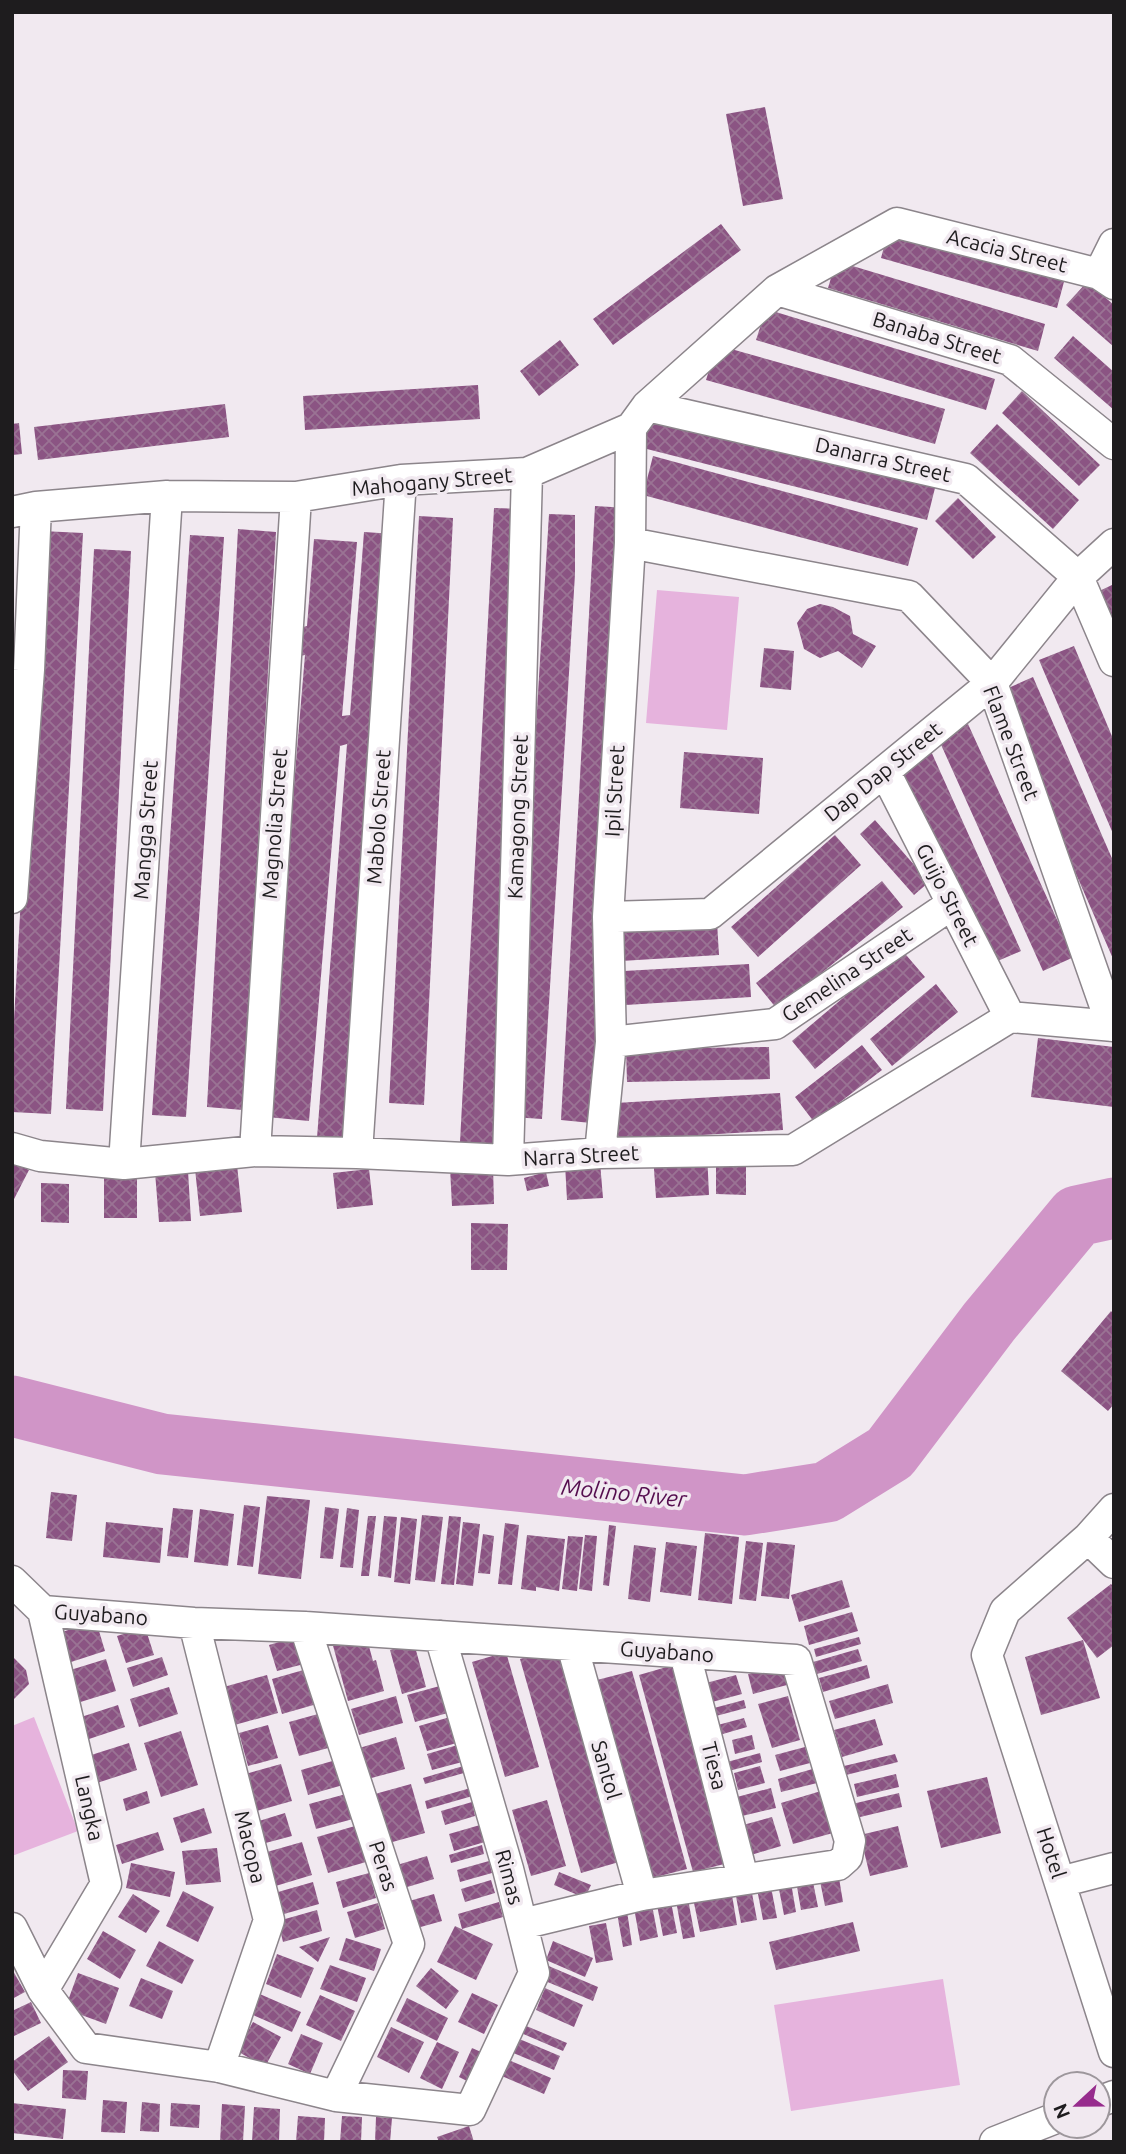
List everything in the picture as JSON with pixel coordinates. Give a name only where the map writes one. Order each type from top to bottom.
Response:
[{"type":"street","name":"Acacia Street","points":[[897,223],[1106,279]]},
{"type":"street","name":"Mahogany Street","points":[[24,509],[167,496],[296,498],[401,480],[527,473],[639,417],[777,290],[897,223]]},
{"type":"street","points":[[1106,279],[1114,244]]},
{"type":"street","name":"Banaba Street","points":[[777,290],[1010,360],[1114,444]]},
{"type":"street","name":"Ipil Street","points":[[600,1153],[611,1042],[608,916],[629,543],[639,417]]},
{"type":"street","name":"Danarra Street","points":[[639,417],[966,479],[1077,578],[1114,661]]},
{"type":"street","name":"Kamagong Street","points":[[508,1160],[527,473]]},
{"type":"street","name":"Mabolo Street","points":[[357,1153],[401,480]]},
{"type":"street","name":"Mangga Street","points":[[124,1164],[167,496]]},
{"type":"street","name":"Magnolia Street","points":[[255,1151],[296,498]]},
{"type":"street","points":[[12,898],[29,670],[24,509]]},
{"type":"street","name":"Flame Street","points":[[629,543],[909,596],[992,683],[1113,1026]]},
{"type":"street","name":"Dap Dap Street","points":[[608,916],[710,914],[992,683],[1077,578],[1114,544]]},
{"type":"street","name":"Guijo Street","points":[[885,772],[1010,1017]]},
{"type":"street","name":"Gemelina Street","points":[[611,1042],[775,1024],[951,904]]},
{"type":"street","points":[[1010,1017],[1113,1026]]},
{"type":"street","name":"Narra Street","points":[[12,1148],[40,1156],[124,1164],[255,1151],[508,1160],[600,1153],[793,1150],[1010,1017]]},
{"type":"street","points":[[1114,1509],[1088,1538],[1114,1563]]},
{"type":"street","name":"Hotel","points":[[1088,1538],[1005,1611],[986,1655],[1114,2052]]},
{"type":"street","name":"Guyabano","points":[[12,1581],[43,1611],[194,1623],[304,1627],[796,1660],[850,1842],[847,1857],[838,1865],[642,1895],[522,1924]]},
{"type":"street","name":"Langka","points":[[43,1611],[106,1884],[43,1990]]},
{"type":"street","name":"Macopa","points":[[194,1623],[268,1920],[219,2067]]},
{"type":"street","name":"Peras","points":[[304,1627],[409,1944],[336,2096]]},
{"type":"street","name":"Rimas","points":[[336,2096],[470,2110],[534,1973],[440,1636]]},
{"type":"street","name":"Santol","points":[[572,1645],[642,1895]]},
{"type":"street","name":"Tiesa","points":[[685,1654],[743,1878]]},
{"type":"street","points":[[1060,1881],[1114,1868]]},
{"type":"street","points":[[12,1928],[43,1990],[86,2048],[219,2067],[336,2096]]},
{"type":"street","points":[[995,2142],[1042,2124]]},
{"type":"shaded area","points":[[657,590],[739,597],[727,730],[646,723]]},
{"type":"shaded area","points":[[34,1717],[78,1831],[12,1856],[12,1726]]},
{"type":"shaded area","points":[[943,1979],[960,2085],[791,2111],[774,2005]]},
{"type":"building","points":[[765,107],[783,199],[743,206],[726,114]]},
{"type":"building","points":[[721,224],[741,250],[613,345],[593,319]]},
{"type":"building","points":[[889,228],[1065,278],[1057,308],[881,258]]},
{"type":"building","points":[[836,261],[1045,324],[1038,351],[828,288]]},
{"type":"building","points":[[1087,282],[1114,305],[1114,347],[1066,305]]},
{"type":"building","points":[[766,309],[995,379],[986,410],[756,340]]},
{"type":"building","points":[[1073,336],[1114,372],[1114,410],[1054,358]]},
{"type":"building","points":[[560,340],[579,365],[539,396],[520,371]]},
{"type":"building","points":[[717,345],[945,409],[935,444],[706,380]]},
{"type":"building","points":[[478,385],[480,419],[305,430],[303,396]]},
{"type":"building","points":[[1022,391],[1100,465],[1079,486],[1002,413]]},
{"type":"building","points":[[225,404],[229,437],[38,460],[34,427]]},
{"type":"building","points":[[651,416],[935,488],[927,520],[643,448]]},
{"type":"building","points":[[19,423],[22,454],[12,455],[12,424]]},
{"type":"building","points":[[997,424],[1079,500],[1053,529],[970,453]]},
{"type":"building","points":[[653,456],[918,528],[908,566],[643,495]]},
{"type":"building","points":[[958,498],[996,537],[973,559],[935,521]]},
{"type":"building","points":[[595,506],[628,508],[591,1123],[561,1120]]},
{"type":"building","points":[[494,508],[526,509],[493,1144],[460,1142]]},
{"type":"building","points":[[549,514],[575,515],[575,574],[542,1119],[512,1117]]},
{"type":"building","points":[[419,516],[453,518],[424,1105],[389,1103]]},
{"type":"building","points":[[238,529],[276,532],[243,1110],[207,1107]]},
{"type":"building","points":[[42,531],[83,533],[51,1114],[12,1112],[13,1037]]},
{"type":"building","points":[[364,532],[394,534],[347,1140],[317,1138],[347,744],[340,746],[309,1121],[267,1117],[290,841],[285,822],[291,821],[305,655],[300,656],[294,629],[307,626],[314,539],[357,542],[342,716],[350,715]]},
{"type":"building","points":[[190,535],[224,537],[186,1117],[152,1115]]},
{"type":"building","points":[[94,549],[131,551],[103,1111],[66,1109]]},
{"type":"building","points":[[1114,584],[1114,649],[1091,595]]},
{"type":"building","points":[[820,604],[850,616],[853,634],[876,646],[862,668],[838,651],[820,658],[804,649],[797,623],[807,609]]},
{"type":"building","points":[[1074,646],[1114,741],[1114,836],[1039,660]]},
{"type":"building","points":[[764,648],[794,651],[791,690],[760,687]]},
{"type":"building","points":[[1033,677],[1114,863],[1114,961],[997,693]]},
{"type":"building","points":[[968,724],[1074,957],[1043,971],[938,738]]},
{"type":"building","points":[[930,749],[1021,951],[986,966],[896,764]]},
{"type":"building","points":[[684,752],[763,758],[759,814],[680,808]]},
{"type":"building","points":[[875,820],[929,882],[914,895],[860,834]]},
{"type":"building","points":[[835,835],[861,865],[758,957],[731,927]]},
{"type":"building","points":[[882,881],[903,907],[777,1009],[756,983]]},
{"type":"building","points":[[717,922],[719,955],[621,961],[620,928]]},
{"type":"building","points":[[901,949],[925,977],[815,1069],[792,1041]]},
{"type":"building","points":[[749,964],[751,997],[626,1005],[624,971]]},
{"type":"building","points":[[936,984],[958,1012],[892,1066],[870,1039]]},
{"type":"building","points":[[1038,1038],[1114,1047],[1114,1107],[1031,1097]]},
{"type":"building","points":[[862,1045],[882,1070],[814,1122],[795,1097]]},
{"type":"building","points":[[769,1047],[770,1079],[627,1082],[626,1049]]},
{"type":"building","points":[[780,1093],[783,1130],[618,1140],[616,1103]]},
{"type":"building","points":[[707,1152],[709,1195],[656,1198],[653,1155]]},
{"type":"building","points":[[716,1157],[746,1157],[746,1195],[716,1194]]},
{"type":"building","points":[[12,1162],[29,1170],[12,1203]]},
{"type":"building","points":[[600,1162],[603,1198],[567,1200],[565,1164]]},
{"type":"building","points":[[237,1165],[242,1212],[200,1216],[195,1169]]},
{"type":"building","points":[[493,1166],[494,1204],[452,1206],[450,1168]]},
{"type":"building","points":[[369,1169],[373,1205],[337,1209],[333,1173]]},
{"type":"building","points":[[188,1171],[191,1221],[159,1222],[155,1172]]},
{"type":"building","points":[[546,1172],[549,1186],[527,1191],[524,1178]]},
{"type":"building","points":[[137,1175],[137,1218],[104,1218],[104,1176]]},
{"type":"building","points":[[41,1183],[69,1184],[69,1223],[41,1222]]},
{"type":"building","points":[[471,1223],[508,1224],[507,1270],[471,1270]]},
{"type":"building","points":[[1111,1311],[1114,1314],[1114,1404],[1108,1411],[1061,1371]]},
{"type":"building","points":[[51,1492],[77,1495],[72,1541],[46,1538]]},
{"type":"building","points":[[267,1496],[310,1500],[301,1579],[258,1574]]},
{"type":"building","points":[[244,1505],[260,1507],[253,1567],[237,1565]]},
{"type":"building","points":[[325,1507],[339,1509],[333,1559],[320,1558]]},
{"type":"building","points":[[173,1508],[193,1510],[188,1558],[167,1556]]},
{"type":"building","points":[[347,1508],[359,1510],[353,1568],[340,1567]]},
{"type":"building","points":[[200,1509],[234,1514],[228,1566],[194,1562]]},
{"type":"building","points":[[422,1515],[443,1517],[435,1582],[415,1580]]},
{"type":"building","points":[[368,1516],[376,1516],[369,1576],[361,1576]]},
{"type":"building","points":[[384,1516],[397,1517],[391,1578],[378,1576]]},
{"type":"building","points":[[449,1516],[461,1517],[454,1585],[441,1584]]},
{"type":"building","points":[[401,1517],[417,1519],[410,1584],[394,1582]]},
{"type":"building","points":[[106,1522],[163,1528],[160,1563],[103,1557]]},
{"type":"building","points":[[463,1522],[480,1524],[473,1586],[456,1584]]},
{"type":"building","points":[[505,1523],[519,1525],[512,1585],[498,1584]]},
{"type":"building","points":[[609,1525],[616,1526],[609,1586],[603,1585]]},
{"type":"building","points":[[705,1533],[739,1537],[732,1604],[698,1600]]},
{"type":"building","points":[[483,1534],[494,1536],[490,1574],[478,1573]]},
{"type":"building","points":[[527,1535],[565,1539],[559,1591],[536,1587],[536,1591],[521,1589]]},
{"type":"building","points":[[585,1535],[597,1536],[592,1591],[579,1589]]},
{"type":"building","points":[[568,1536],[583,1537],[577,1591],[562,1589]]},
{"type":"building","points":[[746,1541],[763,1543],[756,1601],[739,1599]]},
{"type":"building","points":[[666,1542],[697,1546],[691,1596],[660,1592]]},
{"type":"building","points":[[767,1542],[795,1545],[789,1599],[761,1596]]},
{"type":"building","points":[[634,1545],[656,1548],[650,1602],[628,1599]]},
{"type":"building","points":[[842,1580],[850,1607],[799,1622],[791,1595]]},
{"type":"building","points":[[1111,1584],[1114,1587],[1114,1645],[1097,1658],[1067,1618]]},
{"type":"building","points":[[852,1612],[858,1631],[809,1645],[804,1626]]},
{"type":"building","points":[[96,1621],[105,1651],[68,1663],[59,1633]]},
{"type":"building","points":[[145,1627],[154,1655],[126,1663],[117,1636]]},
{"type":"building","points":[[365,1632],[384,1691],[348,1701],[332,1642]]},
{"type":"building","points":[[296,1637],[304,1664],[277,1671],[269,1645]]},
{"type":"building","points":[[859,1637],[861,1644],[816,1657],[814,1649]]},
{"type":"building","points":[[1083,1640],[1100,1698],[1041,1715],[1025,1657]]},
{"type":"building","points":[[414,1643],[426,1687],[402,1694],[390,1650]]},
{"type":"building","points":[[565,1646],[626,1860],[581,1873],[520,1659]]},
{"type":"building","points":[[858,1649],[862,1661],[817,1674],[813,1662]]},
{"type":"building","points":[[506,1652],[539,1767],[505,1777],[472,1662]]},
{"type":"building","points":[[12,1656],[26,1670],[29,1684],[12,1701]]},
{"type":"building","points":[[162,1657],[168,1675],[133,1687],[127,1668]]},
{"type":"building","points":[[106,1659],[116,1691],[74,1704],[64,1672]]},
{"type":"building","points":[[677,1664],[732,1862],[693,1872],[639,1675]]},
{"type":"building","points":[[782,1665],[787,1685],[753,1694],[748,1674]]},
{"type":"building","points":[[867,1665],[870,1678],[823,1692],[819,1678]]},
{"type":"building","points":[[314,1667],[324,1702],[282,1714],[272,1679]]},
{"type":"building","points":[[632,1671],[687,1869],[648,1879],[593,1681]]},
{"type":"building","points":[[267,1675],[278,1713],[231,1726],[220,1688]]},
{"type":"building","points":[[736,1675],[742,1694],[712,1702],[706,1683]]},
{"type":"building","points":[[447,1684],[455,1711],[415,1722],[407,1695]]},
{"type":"building","points":[[888,1684],[893,1703],[835,1719],[829,1701]]},
{"type":"building","points":[[169,1687],[178,1714],[139,1727],[130,1699]]},
{"type":"building","points":[[396,1696],[403,1723],[359,1735],[351,1709]]},
{"type":"building","points":[[788,1696],[800,1740],[772,1748],[758,1704]]},
{"type":"building","points":[[744,1700],[746,1708],[716,1716],[714,1708]]},
{"type":"building","points":[[118,1705],[125,1727],[86,1740],[78,1718]]},
{"type":"building","points":[[329,1711],[339,1745],[299,1756],[289,1722]]},
{"type":"building","points":[[450,1717],[457,1743],[427,1751],[419,1726]]},
{"type":"building","points":[[744,1718],[747,1727],[716,1736],[714,1726]]},
{"type":"building","points":[[875,1719],[883,1745],[842,1757],[834,1730]]},
{"type":"building","points":[[268,1725],[278,1758],[248,1766],[239,1733]]},
{"type":"building","points":[[181,1731],[198,1785],[161,1797],[144,1743]]},
{"type":"building","points":[[752,1735],[755,1749],[735,1754],[732,1740]]},
{"type":"building","points":[[396,1737],[405,1769],[364,1780],[356,1749]]},
{"type":"building","points":[[129,1743],[137,1770],[97,1783],[88,1756]]},
{"type":"building","points":[[461,1744],[466,1761],[432,1770],[427,1754]]},
{"type":"building","points":[[805,1747],[810,1763],[780,1771],[775,1755]]},
{"type":"building","points":[[760,1753],[762,1762],[729,1771],[727,1762]]},
{"type":"building","points":[[895,1754],[898,1762],[846,1775],[844,1766]]},
{"type":"building","points":[[343,1758],[350,1783],[308,1795],[301,1770]]},
{"type":"building","points":[[281,1764],[292,1801],[253,1812],[242,1775]]},
{"type":"building","points":[[470,1764],[471,1771],[425,1784],[423,1778]]},
{"type":"building","points":[[760,1766],[765,1783],[738,1790],[734,1773]]},
{"type":"building","points":[[816,1768],[821,1782],[781,1792],[778,1779]]},
{"type":"building","points":[[896,1774],[899,1787],[857,1797],[854,1784]]},
{"type":"building","points":[[987,1777],[1001,1833],[941,1848],[927,1791]]},
{"type":"building","points":[[411,1784],[425,1833],[378,1846],[364,1797]]},
{"type":"building","points":[[474,1787],[476,1795],[427,1809],[425,1801]]},
{"type":"building","points":[[771,1788],[776,1808],[742,1816],[737,1797]]},
{"type":"building","points":[[147,1791],[150,1803],[126,1811],[123,1799]]},
{"type":"building","points":[[821,1791],[833,1833],[793,1844],[781,1803]]},
{"type":"building","points":[[899,1793],[902,1807],[856,1818],[852,1804]]},
{"type":"building","points":[[346,1794],[353,1819],[316,1829],[309,1804]]},
{"type":"building","points":[[547,1800],[566,1866],[531,1876],[512,1810]]},
{"type":"building","points":[[472,1802],[475,1816],[445,1825],[441,1811]]},
{"type":"building","points":[[204,1808],[212,1833],[181,1843],[173,1818]]},
{"type":"building","points":[[285,1813],[292,1836],[258,1845],[252,1823]]},
{"type":"building","points":[[772,1817],[781,1846],[751,1855],[743,1825]]},
{"type":"building","points":[[480,1825],[485,1842],[454,1851],[449,1834]]},
{"type":"building","points":[[355,1826],[366,1862],[328,1873],[317,1837]]},
{"type":"building","points":[[898,1826],[908,1867],[870,1876],[860,1835]]},
{"type":"building","points":[[158,1832],[164,1850],[122,1864],[116,1845]]},
{"type":"building","points":[[302,1842],[312,1875],[269,1888],[260,1854]]},
{"type":"building","points":[[482,1845],[484,1854],[451,1863],[449,1855]]},
{"type":"building","points":[[217,1848],[221,1882],[186,1885],[182,1851]]},
{"type":"building","points":[[427,1856],[434,1879],[394,1891],[387,1868]]},
{"type":"building","points":[[489,1861],[492,1873],[460,1882],[457,1870]]},
{"type":"building","points":[[131,1863],[175,1872],[170,1897],[126,1888]]},
{"type":"building","points":[[559,1872],[591,1885],[585,1898],[554,1885]]},
{"type":"building","points":[[811,1872],[818,1907],[801,1910],[795,1875]]},
{"type":"building","points":[[838,1872],[843,1902],[825,1906],[819,1876]]},
{"type":"building","points":[[369,1873],[376,1898],[343,1908],[336,1882]]},
{"type":"building","points":[[790,1877],[796,1912],[784,1915],[777,1879]]},
{"type":"building","points":[[491,1880],[495,1893],[465,1902],[461,1889]]},
{"type":"building","points":[[313,1882],[319,1904],[284,1914],[278,1892]]},
{"type":"building","points":[[771,1887],[777,1918],[763,1920],[757,1889]]},
{"type":"building","points":[[751,1888],[757,1920],[741,1923],[735,1891]]},
{"type":"building","points":[[183,1891],[214,1907],[198,1942],[166,1926]]},
{"type":"building","points":[[133,1894],[160,1911],[146,1933],[118,1917]]},
{"type":"building","points":[[434,1894],[442,1921],[410,1930],[402,1903]]},
{"type":"building","points":[[732,1895],[737,1925],[700,1932],[694,1903]]},
{"type":"building","points":[[688,1899],[695,1937],[683,1939],[676,1901]]},
{"type":"building","points":[[499,1902],[503,1917],[462,1929],[458,1914]]},
{"type":"building","points":[[671,1902],[677,1933],[663,1936],[657,1905]]},
{"type":"building","points":[[378,1903],[385,1929],[355,1938],[347,1912]]},
{"type":"building","points":[[652,1905],[658,1937],[640,1941],[634,1908]]},
{"type":"building","points":[[317,1910],[322,1931],[283,1942],[278,1921]]},
{"type":"building","points":[[627,1911],[632,1945],[623,1947],[617,1913]]},
{"type":"building","points":[[853,1922],[860,1951],[776,1970],[769,1942]]},
{"type":"building","points":[[606,1923],[613,1960],[596,1963],[589,1926]]},
{"type":"building","points":[[455,1926],[493,1944],[476,1980],[437,1962]]},
{"type":"building","points":[[103,1931],[136,1950],[120,1979],[87,1959]]},
{"type":"building","points":[[330,1937],[318,1962],[299,1947]]},
{"type":"building","points":[[346,1938],[381,1949],[374,1971],[339,1960]]},
{"type":"building","points":[[159,1941],[194,1960],[182,1984],[146,1966]]},
{"type":"building","points":[[553,1941],[593,1958],[585,1977],[546,1960]]},
{"type":"building","points":[[277,1954],[314,1968],[301,1998],[266,1984]]},
{"type":"building","points":[[544,1964],[598,1987],[593,2001],[538,1978]]},
{"type":"building","points":[[330,1965],[366,1978],[357,2002],[320,1989]]},
{"type":"building","points":[[431,1968],[459,1991],[446,2009],[416,1986]]},
{"type":"building","points":[[12,1969],[25,1992],[12,1999]]},
{"type":"building","points":[[78,1973],[119,1988],[106,2024],[65,2009]]},
{"type":"building","points":[[141,1978],[173,1991],[162,2019],[129,2006]]},
{"type":"building","points":[[545,1988],[583,2005],[574,2027],[536,2010]]},
{"type":"building","points":[[253,1991],[301,2012],[292,2032],[244,2011]]},
{"type":"building","points":[[472,1993],[498,2005],[484,2034],[458,2022]]},
{"type":"building","points":[[320,1995],[355,2011],[341,2041],[306,2025]]},
{"type":"building","points":[[407,1998],[448,2018],[437,2041],[396,2021]]},
{"type":"building","points":[[31,2002],[41,2023],[12,2037],[12,2011]]},
{"type":"building","points":[[253,2022],[281,2037],[265,2067],[237,2051]]},
{"type":"building","points":[[524,2025],[567,2043],[563,2051],[521,2033]]},
{"type":"building","points":[[391,2027],[424,2042],[409,2073],[377,2057]]},
{"type":"building","points":[[301,2034],[323,2043],[310,2074],[288,2064]]},
{"type":"building","points":[[49,2036],[68,2062],[28,2091],[12,2070],[12,2062]]},
{"type":"building","points":[[517,2038],[560,2056],[554,2070],[511,2052]]},
{"type":"building","points":[[437,2042],[459,2052],[442,2089],[420,2078]]},
{"type":"building","points":[[472,2048],[481,2052],[467,2081],[459,2077]]},
{"type":"building","points":[[504,2058],[551,2078],[544,2094],[497,2074]]},
{"type":"building","points":[[63,2070],[88,2071],[86,2100],[62,2098]]},
{"type":"building","points":[[103,2100],[127,2102],[125,2133],[101,2132]]},
{"type":"building","points":[[142,2102],[160,2104],[159,2132],[140,2131]]},
{"type":"building","points":[[12,2103],[66,2109],[63,2139],[12,2133]]},
{"type":"building","points":[[171,2103],[200,2105],[199,2128],[170,2126]]},
{"type":"building","points":[[222,2104],[245,2106],[243,2142],[220,2142]]},
{"type":"building","points":[[254,2107],[280,2109],[279,2142],[252,2142]]},
{"type":"building","points":[[298,2116],[325,2118],[324,2142],[296,2142]]},
{"type":"building","points":[[342,2116],[362,2117],[361,2142],[340,2142]]},
{"type":"building","points":[[376,2117],[392,2118],[390,2142],[375,2142]]},
{"type":"building","points":[[469,2126],[474,2142],[439,2142],[437,2137]]},
{"type":"waterway","name":"Molino River","points":[[12,1406],[162,1444],[745,1505],[827,1492],[890,1453],[989,1322],[1077,1216],[1114,1208]]}]
